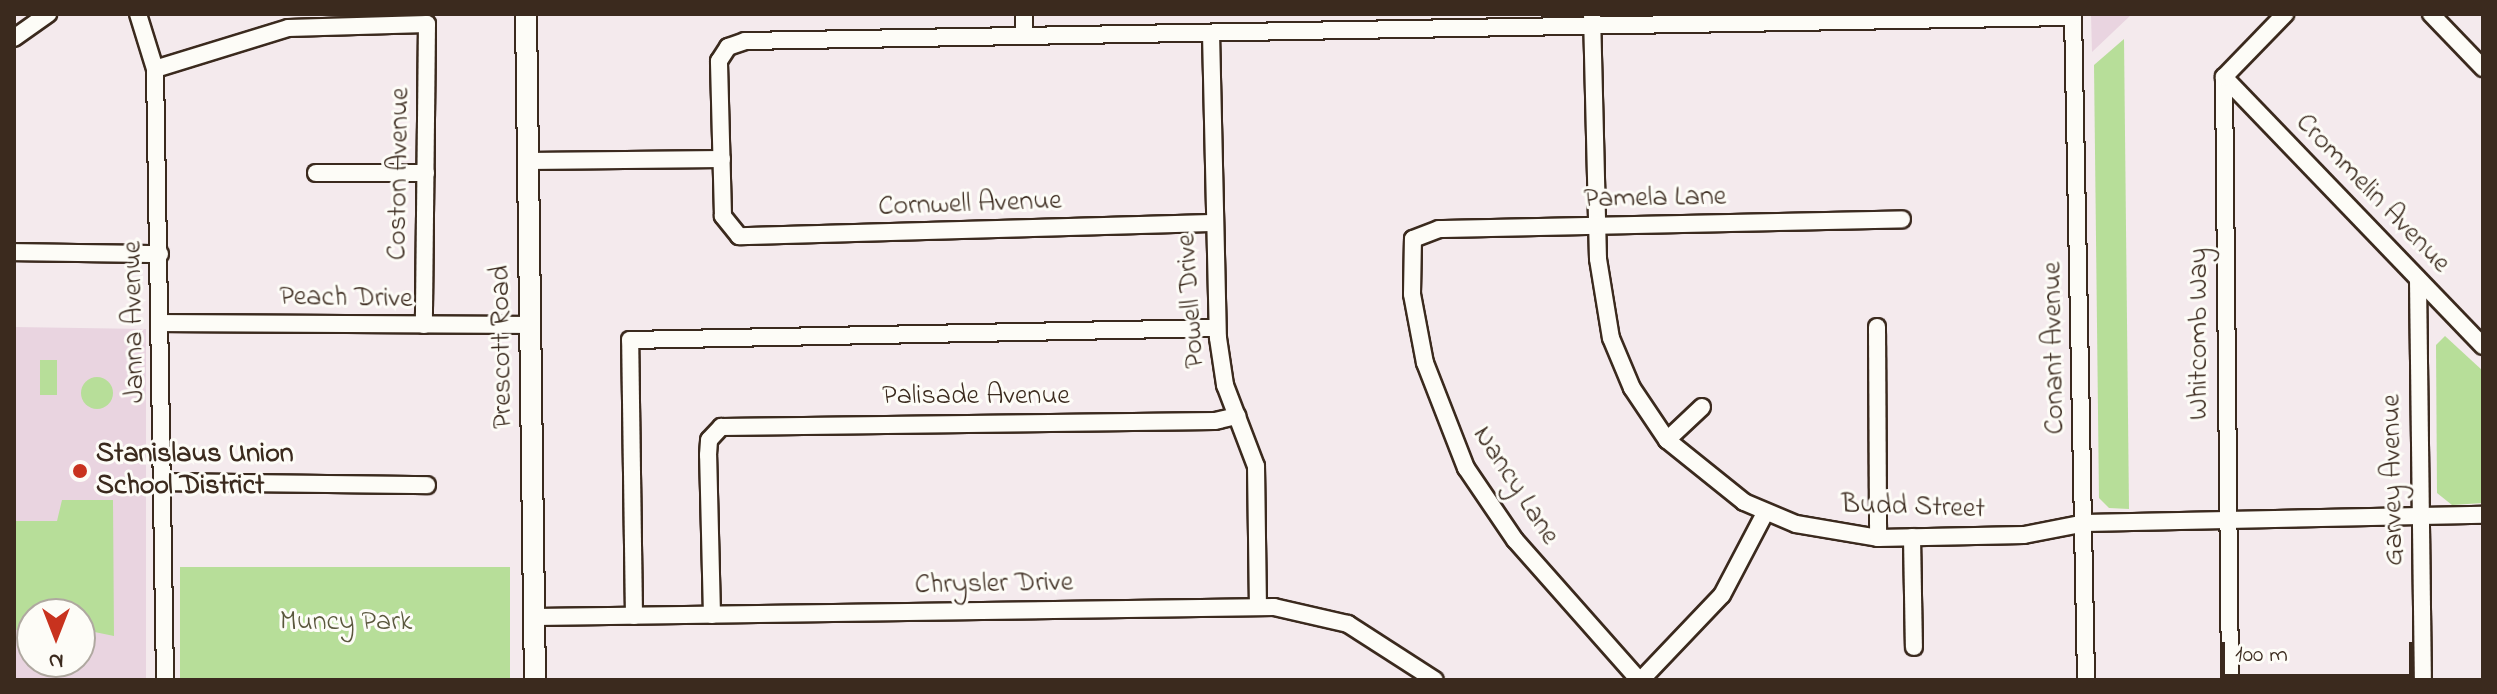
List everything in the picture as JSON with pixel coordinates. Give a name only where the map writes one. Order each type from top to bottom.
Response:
[{"type":"main road","name":"Prescott Road","points":[[526,14],[535,680]]},
{"type":"street","points":[[14,38],[48,14]]},
{"type":"street","name":"Janna Avenue","points":[[138,14],[155,69],[162,323],[165,680]]},
{"type":"street","points":[[1024,14],[1024,36]]},
{"type":"street","points":[[2224,77],[2285,14]]},
{"type":"street","points":[[2431,14],[2483,68]]},
{"type":"street","points":[[528,161],[722,159],[717,75],[728,47],[745,41],[1211,33],[1592,20],[2073,15]]},
{"type":"street","name":"Conant Avenue","points":[[2073,15],[2086,680]]},
{"type":"street","name":"Budd Street","points":[[1592,20],[1597,226],[1611,338],[1632,388],[1667,440],[1714,483],[1765,513],[1820,530],[1878,538],[2024,535],[2085,523],[2483,515]]},
{"type":"street","name":"Coston Avenue","points":[[155,69],[288,28],[427,24],[424,325]]},
{"type":"street","name":"Powell Drive","points":[[1211,33],[1211,223],[1217,328],[1225,385],[1256,466],[1258,607]]},
{"type":"street","name":"Crommelin Avenue","points":[[2224,77],[2483,346]]},
{"type":"street","name":"Whitcomb Way","points":[[2224,77],[2230,680]]},
{"type":"street","name":"Cornwell Avenue","points":[[722,159],[722,210],[732,231],[751,238],[1211,223]]},
{"type":"street","points":[[316,173],[426,173]]},
{"type":"street","name":"Pamela Lane","points":[[1413,239],[1427,230],[1902,219]]},
{"type":"street","name":"Nancy Lane","points":[[1413,239],[1412,294],[1425,363],[1466,468],[1515,540],[1640,680]]},
{"type":"street","points":[[14,252],[160,254]]},
{"type":"street","name":"Garvey Avenue","points":[[2418,280],[2423,680]]},
{"type":"street","name":"Peach Drive","points":[[162,323],[530,325]]},
{"type":"street","points":[[1877,327],[1878,538]]},
{"type":"street","points":[[634,616],[630,340],[1217,328]]},
{"type":"street","points":[[1667,440],[1702,407]]},
{"type":"street","name":"Palisade Avenue","points":[[712,615],[708,455],[716,430],[730,425],[1237,416]]},
{"type":"street","points":[[163,482],[427,485]]},
{"type":"street","points":[[1640,680],[1722,595],[1765,513]]},
{"type":"street","points":[[1912,537],[1914,647]]},
{"type":"street","name":"Chrysler Drive","points":[[535,617],[1258,607],[1309,610],[1348,624],[1435,680]]},
{"type":"shaded area","points":[[2091,14],[2132,14],[2092,52]]},
{"type":"shaded area","name":"Stanislaus Union School District","points":[[14,327],[146,329],[146,680],[14,680]]},
{"type":"green space","points":[[2124,39],[2129,509],[2109,508],[2099,498],[2094,65]]},
{"type":"green space","points":[[2445,336],[2483,371],[2483,503],[2452,505],[2437,493],[2436,345]]},
{"type":"green space","points":[[40,360],[57,360],[57,395],[40,395]]},
{"type":"green space","points":[[97,377],[108,382],[113,393],[108,404],[97,409],[86,404],[81,393],[86,382]]},
{"type":"green space","points":[[62,500],[113,500],[114,636],[96,632],[96,598],[16,598],[14,630],[14,521],[57,521]]},
{"type":"green space","name":"Muncy Park","points":[[180,567],[510,567],[510,680],[180,680]]},
{"type":"place","name":"Stanislaus Union School District","points":[[80,471]]}]
